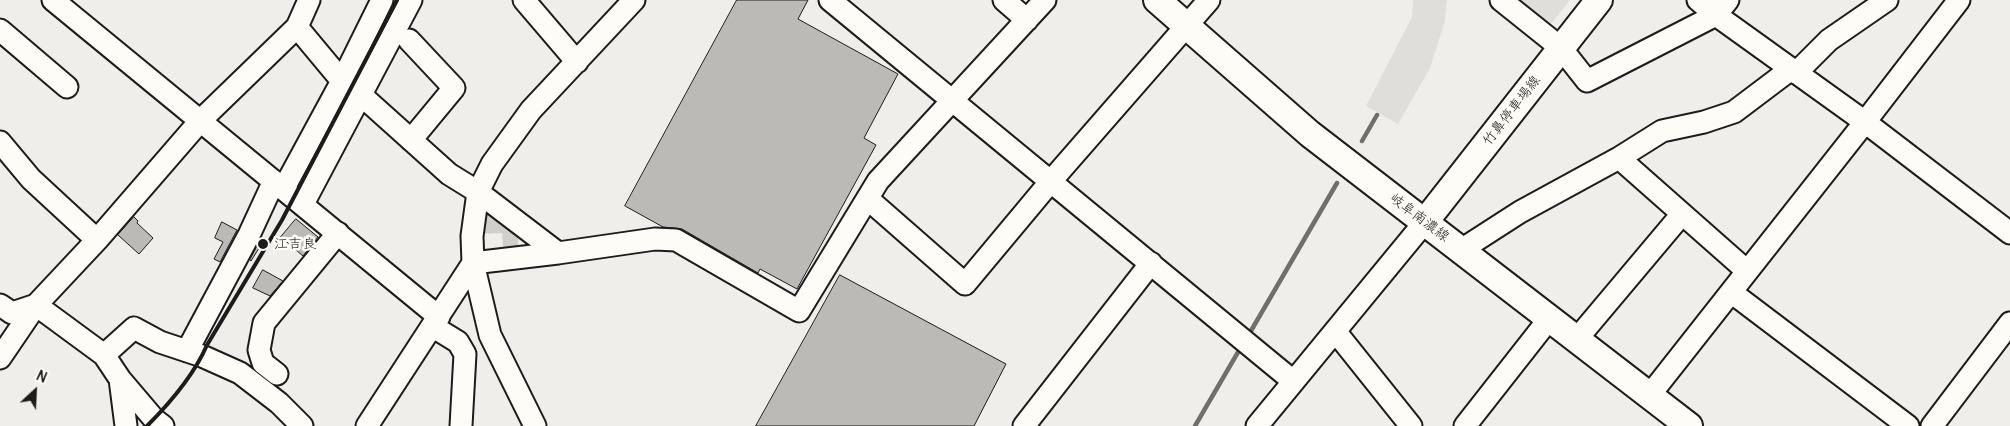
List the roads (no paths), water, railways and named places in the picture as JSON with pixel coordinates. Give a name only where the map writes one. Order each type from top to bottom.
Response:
[{"type":"main road","name":"岐阜南濃線","points":[[1157,0],[1310,134],[1689,426]]},
{"type":"main road","name":"竹鼻停車場線","points":[[1424,223],[1599,0]]},
{"type":"street","points":[[54,0],[303,204],[458,342],[465,354],[461,426]]},
{"type":"street","points":[[0,358],[36,305],[96,240],[201,120],[297,27],[309,0]]},
{"type":"street","points":[[187,352],[249,235],[342,81],[382,0]]},
{"type":"street","points":[[303,204],[411,0]]},
{"type":"street","points":[[524,0],[577,62]]},
{"type":"street","points":[[535,426],[490,335],[473,263],[472,236],[478,192],[492,164],[531,110],[634,0]]},
{"type":"street","points":[[830,0],[1293,381]]},
{"type":"street","points":[[1004,0],[1027,20]]},
{"type":"street","points":[[473,263],[655,239],[676,240],[799,311],[878,181],[1045,0]]},
{"type":"street","points":[[868,199],[965,284],[1051,181],[1209,0]]},
{"type":"street","points":[[1501,0],[1561,48],[1587,81],[1722,8]]},
{"type":"street","points":[[1698,0],[1722,8],[1794,71],[1866,122],[2010,233]]},
{"type":"street","points":[[1461,250],[1520,212],[1619,158],[1662,132],[1704,122],[1734,112],[1794,71],[1828,40],[1887,0]]},
{"type":"street","points":[[1649,396],[1866,122],[1959,0]]},
{"type":"street","points":[[297,27],[342,81]]},
{"type":"street","points":[[0,30],[67,87]]},
{"type":"street","points":[[408,40],[454,88],[411,140]]},
{"type":"street","points":[[361,95],[449,174],[478,192],[558,253]]},
{"type":"street","points":[[0,142],[31,180],[96,240]]},
{"type":"street","points":[[1619,158],[1747,271]]},
{"type":"street","points":[[1576,340],[1682,214]]},
{"type":"street","points":[[1257,426],[1424,223]]},
{"type":"street","points":[[277,374],[263,362],[259,350],[264,324],[338,234]]},
{"type":"street","points":[[367,426],[473,263]]},
{"type":"street","points":[[1024,426],[1151,263]]},
{"type":"street","points":[[1731,292],[1908,426]]},
{"type":"street","points":[[0,305],[12,313],[36,305]]},
{"type":"street","points":[[36,305],[104,355],[120,378],[154,419],[163,426]]},
{"type":"street","points":[[1465,426],[1549,319]]},
{"type":"street","points":[[1932,426],[2010,323]]},
{"type":"street","points":[[104,355],[134,328],[160,342],[240,373],[279,402],[302,426]]},
{"type":"street","points":[[1335,331],[1411,426]]},
{"type":"street","points":[[120,378],[126,426]]},
{"type":"waterway","points":[[1362,141],[1377,115]]},
{"type":"waterway","points":[[1248,336],[1337,183]]},
{"type":"waterway","points":[[1195,426],[1241,347]]},
{"type":"railway","points":[[147,426],[173,398],[188,378],[282,220],[397,0]]},
{"type":"place","name":"江吉良","points":[[263,244]]}]
